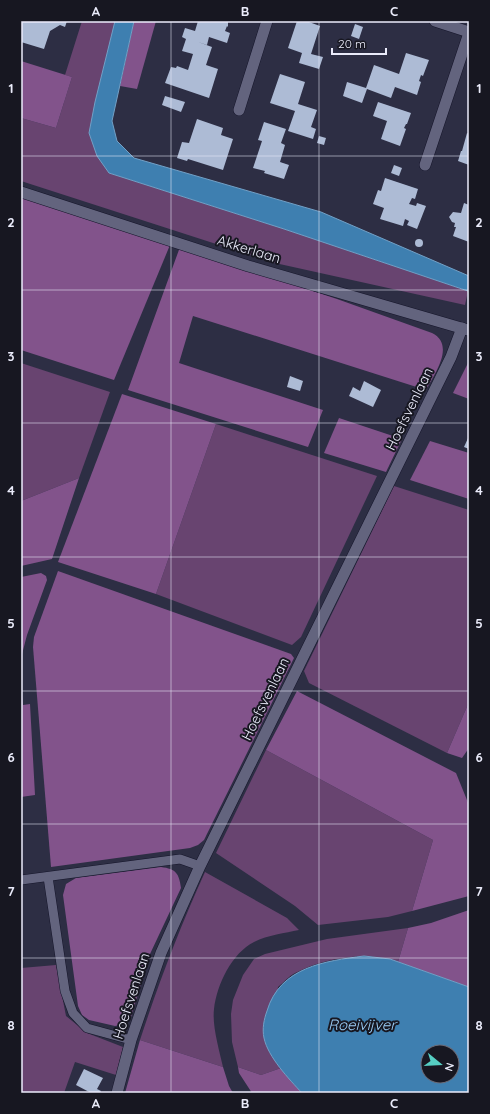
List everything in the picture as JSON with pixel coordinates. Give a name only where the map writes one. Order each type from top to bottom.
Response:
[{"type":"street","points":[[239,110],[267,21]]},
{"type":"street","points":[[425,165],[469,32],[435,21]]},
{"type":"street","name":"Akkerlaan","points":[[21,192],[248,266],[466,329]]},
{"type":"street","name":"Hoefsvenlaan","points":[[117,1093],[132,1040],[161,953],[200,866],[466,329]]},
{"type":"lane","points":[[21,880],[180,859],[200,866]]},
{"type":"lane","points":[[48,877],[66,991],[72,1013],[87,1028],[132,1040]]},
{"type":"shaded area","points":[[82,21],[115,21],[109,173],[284,229],[468,291],[465,305],[275,263],[21,181],[21,118],[56,128],[72,77],[65,75]]},
{"type":"shaded area","points":[[134,21],[156,21],[137,89],[120,86]]},
{"type":"shaded area","points":[[21,61],[72,77],[56,128],[21,118]]},
{"type":"shaded area","points":[[21,197],[170,245],[114,380],[21,350]]},
{"type":"shaded area","points":[[180,247],[337,299],[432,333],[439,338],[442,345],[443,352],[438,369],[426,390],[193,316],[179,363],[323,410],[308,447],[128,390]]},
{"type":"shaded area","points":[[469,361],[469,399],[453,393]]},
{"type":"shaded area","points":[[21,363],[110,392],[79,478],[21,501]]},
{"type":"shaded area","points":[[122,394],[216,424],[156,594],[58,562]]},
{"type":"shaded area","points":[[339,418],[402,439],[386,472],[324,453]]},
{"type":"shaded area","points":[[216,424],[377,476],[301,637],[292,645],[156,594]]},
{"type":"shaded area","points":[[430,441],[469,453],[469,499],[410,480]]},
{"type":"shaded area","points":[[79,478],[52,559],[21,566],[21,501]]},
{"type":"shaded area","points":[[394,486],[469,510],[469,702],[447,753],[309,683],[304,671]]},
{"type":"shaded area","points":[[58,571],[291,654],[294,658],[204,840],[198,845],[190,848],[51,867],[33,647],[34,637]]},
{"type":"shaded area","points":[[41,573],[46,576],[47,580],[27,635],[21,658],[21,577]]},
{"type":"shaded area","points":[[21,688],[23,705],[30,704],[35,795],[21,797]]},
{"type":"shaded area","points":[[297,691],[456,773],[469,805],[469,896],[412,911],[433,840],[266,750]]},
{"type":"shaded area","points":[[469,702],[469,748],[462,758],[447,753]]},
{"type":"shaded area","points":[[266,750],[433,840],[412,911],[388,917],[318,925],[295,906],[216,853]]},
{"type":"shaded area","points":[[161,867],[170,869],[178,875],[181,888],[150,954],[131,1017],[125,1024],[115,1026],[89,1020],[82,1015],[78,1006],[63,895],[66,884],[76,878]]},
{"type":"shaded area","points":[[205,872],[287,918],[299,930],[271,936],[254,942],[246,947],[232,961],[227,970],[218,990],[214,1009],[216,1038],[223,1067],[140,1040],[170,955]]},
{"type":"shaded area","points":[[469,910],[469,987],[398,962],[408,928],[431,923]]},
{"type":"shaded area","points":[[408,928],[398,962],[373,957],[346,957],[307,967],[289,977],[278,987],[270,1051],[281,1068],[261,1075],[238,1067],[232,1042],[231,1014],[233,1000],[243,975],[254,959],[265,954],[327,939]]},
{"type":"shaded area","points":[[56,965],[66,1016],[87,1033],[123,1047],[116,1075],[75,1062],[64,1093],[21,1093],[21,968]]},
{"type":"shaded area","points":[[140,1040],[223,1067],[229,1086],[233,1093],[125,1093]]},
{"type":"shaded area","points":[[238,1067],[261,1075],[281,1068],[302,1093],[252,1093],[239,1073]]},
{"type":"water","points":[[115,21],[134,21],[112,121],[117,141],[134,158],[321,212],[469,276],[468,291],[284,229],[109,173],[97,156],[89,133]]},
{"type":"water","name":"Roeivijver","points":[[364,956],[390,959],[469,987],[469,1093],[302,1093],[274,1060],[270,1053],[264,1038],[264,1021],[273,996],[282,985],[293,976],[306,969],[334,961]]},
{"type":"building","points":[[21,21],[67,21],[65,27],[60,25],[50,31],[44,49],[21,42]]},
{"type":"building","points":[[198,21],[228,21],[228,27],[227,26],[225,31],[230,33],[227,43],[209,37],[207,45],[198,42],[212,47],[206,65],[218,69],[209,98],[165,83],[171,67],[176,68],[177,66],[188,70],[193,54],[182,51],[186,39],[182,37],[185,28],[195,31]]},
{"type":"building","points":[[297,21],[309,21],[320,26],[311,54],[323,57],[319,69],[299,63],[302,53],[288,48]]},
{"type":"building","points":[[355,24],[363,27],[359,39],[351,36]]},
{"type":"building","points":[[406,53],[429,60],[423,76],[421,75],[419,81],[421,82],[417,95],[395,87],[391,98],[367,89],[362,103],[343,96],[347,82],[366,88],[374,65],[399,74]]},
{"type":"building","points":[[280,74],[305,82],[298,104],[317,110],[311,127],[316,129],[313,139],[288,131],[295,111],[270,103]]},
{"type":"building","points":[[165,96],[185,102],[181,112],[162,105]]},
{"type":"building","points":[[378,102],[411,113],[404,128],[406,129],[400,146],[381,139],[387,121],[373,116]]},
{"type":"building","points":[[197,119],[223,128],[221,135],[233,139],[223,170],[188,159],[187,161],[177,158],[182,142],[189,143]]},
{"type":"building","points":[[264,122],[286,129],[281,143],[285,145],[280,162],[289,165],[284,179],[253,168],[262,141],[258,140]]},
{"type":"building","points":[[467,133],[469,134],[469,165],[458,161]]},
{"type":"building","points":[[319,136],[326,138],[324,145],[317,143]]},
{"type":"building","points":[[394,165],[402,168],[399,176],[391,173]]},
{"type":"building","points":[[385,178],[418,189],[415,199],[412,198],[409,204],[416,206],[417,203],[426,206],[417,229],[407,225],[409,221],[405,219],[403,226],[380,219],[384,208],[373,204],[378,190],[381,191]]},
{"type":"building","points":[[464,203],[469,205],[469,242],[453,236],[456,227],[454,227],[455,223],[452,222],[449,217],[453,212],[461,213]]},
{"type":"building","points":[[419,239],[422,240],[422,246],[419,247],[416,246],[415,243],[416,240]]},
{"type":"building","points":[[290,376],[303,381],[300,391],[287,387]]},
{"type":"building","points":[[364,381],[381,390],[373,407],[349,396],[353,387],[360,391]]},
{"type":"building","points":[[469,436],[469,449],[464,447]]},
{"type":"building","points":[[84,1069],[103,1078],[97,1089],[101,1091],[100,1093],[91,1093],[76,1085]]}]
